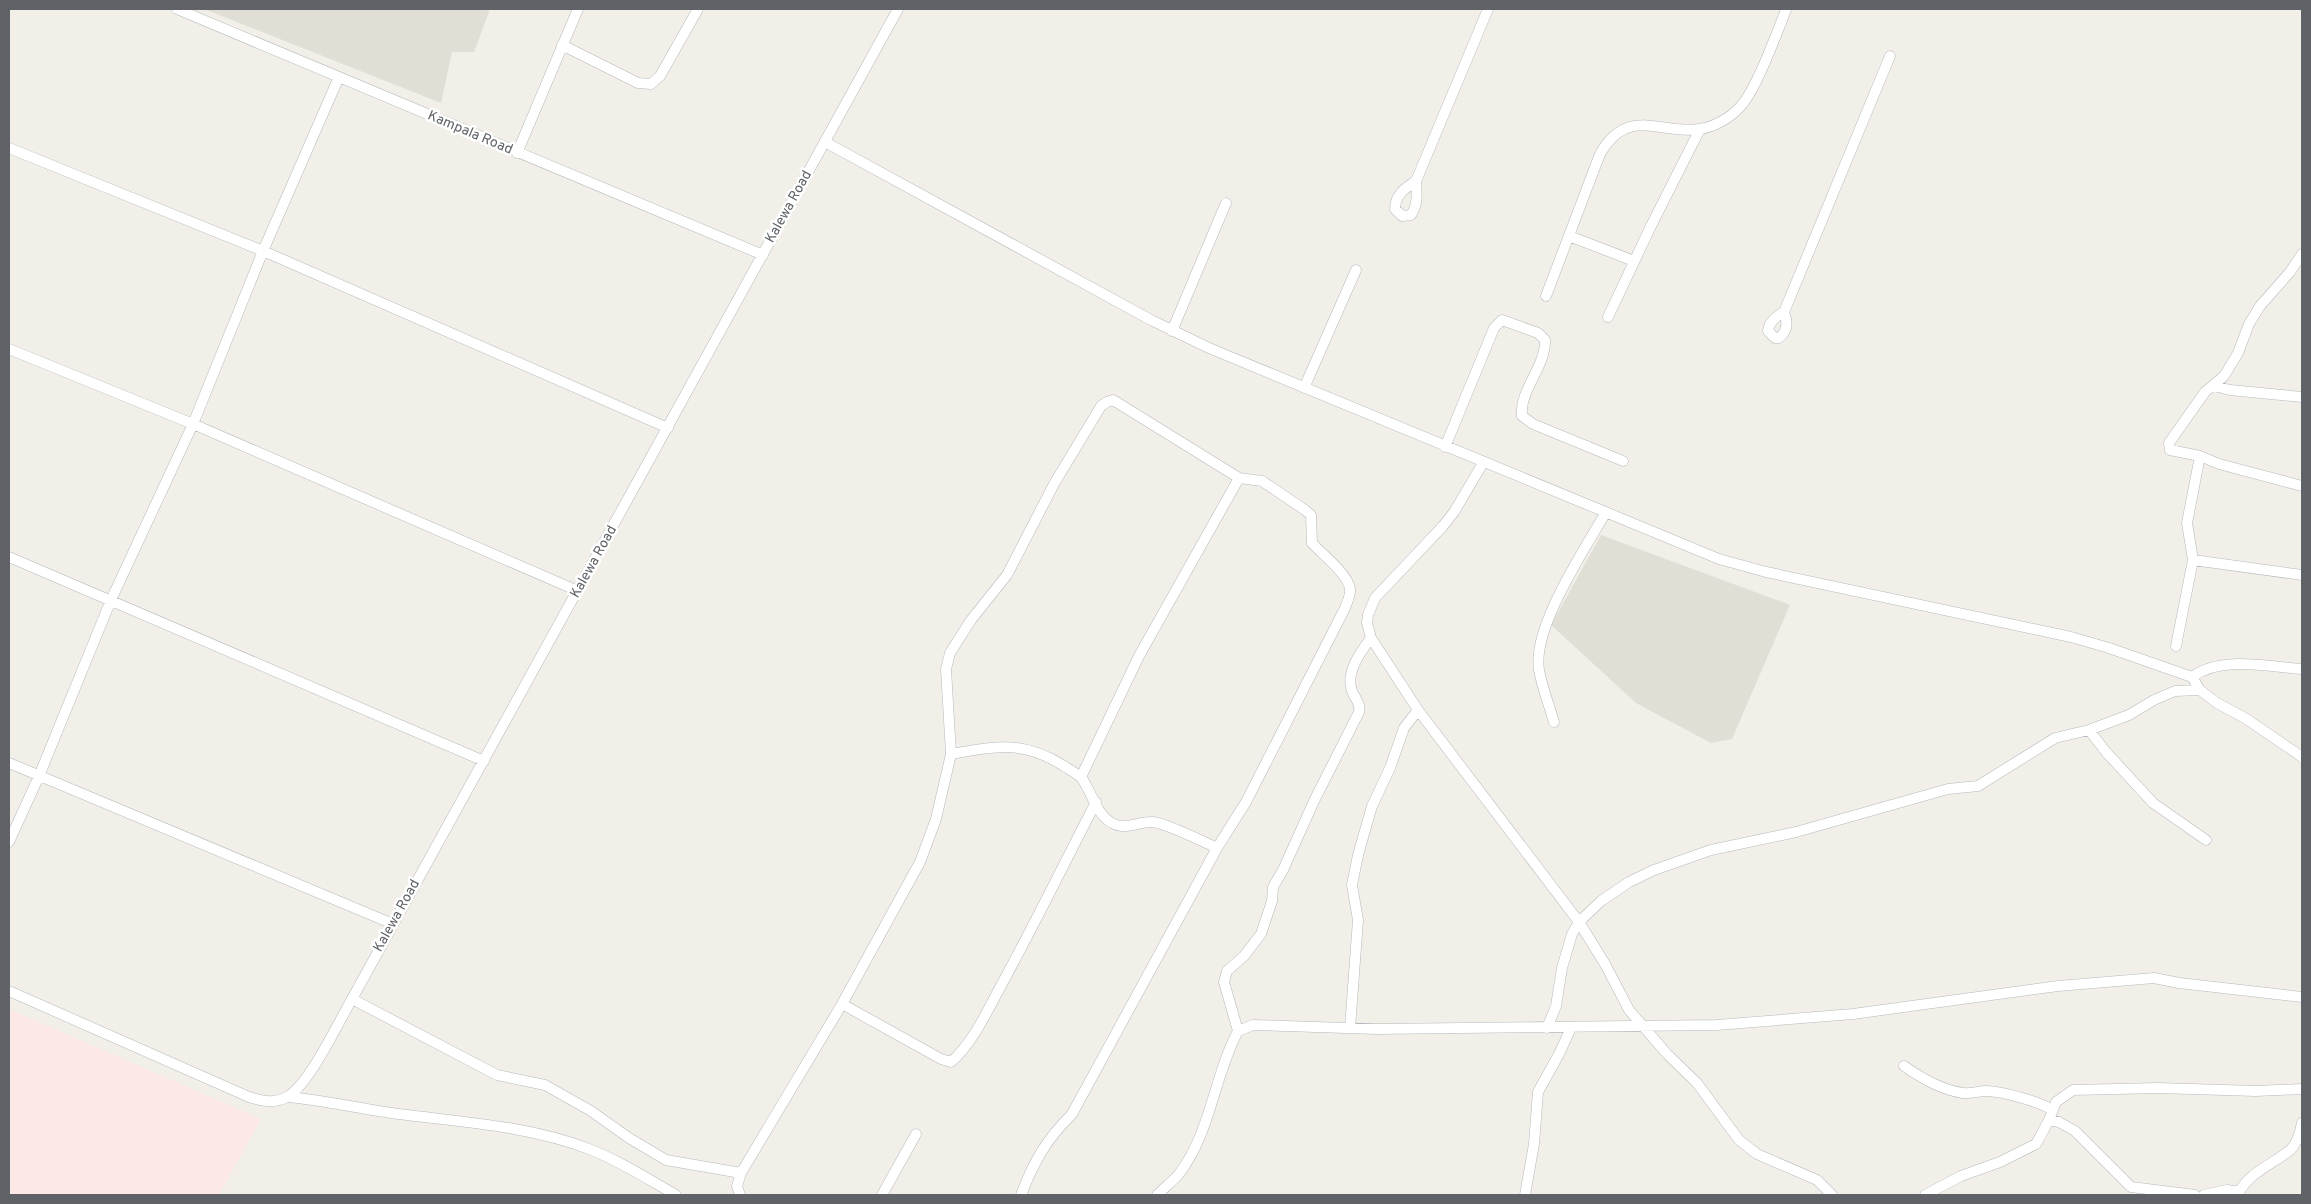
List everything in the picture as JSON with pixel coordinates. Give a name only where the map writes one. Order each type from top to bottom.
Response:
[{"type":"street","name":"Kampala Road","points":[[177,9],[516,153],[763,255]]},
{"type":"street","points":[[516,153],[578,9]]},
{"type":"street","points":[[562,45],[638,83],[651,84],[660,76],[698,9]]},
{"type":"street","name":"Kalewa Road","points":[[288,1097],[311,1069],[352,999],[898,9]]},
{"type":"street","points":[[1416,181],[1488,9]]},
{"type":"street","points":[[1546,296],[1600,154],[1606,143],[1615,135],[1636,126],[1650,124],[1700,130],[1716,124],[1741,106],[1750,93],[1786,10]]},
{"type":"street","points":[[1784,312],[1890,56]]},
{"type":"street","points":[[9,842],[39,776],[112,600],[192,424],[263,251],[339,77]]},
{"type":"street","points":[[1608,317],[1700,130]]},
{"type":"street","points":[[825,142],[1172,330],[1483,463],[1719,558],[1758,570],[2062,635],[2110,648],[2192,677],[2200,690],[2302,757]]},
{"type":"street","points":[[9,148],[263,251],[668,428]]},
{"type":"street","points":[[1172,330],[1226,203]]},
{"type":"street","points":[[1570,236],[1634,261]]},
{"type":"street","points":[[2302,254],[2290,272],[2260,306],[2249,324],[2238,353],[2224,376],[2205,392],[2169,443],[2170,450],[2200,456],[2219,464],[2302,486]]},
{"type":"street","points":[[1304,388],[1356,270]]},
{"type":"street","points":[[2290,272],[2302,274]]},
{"type":"street","points":[[1445,447],[1494,328],[1502,320],[1538,333],[1545,340],[1544,350],[1523,404],[1522,416],[1533,424],[1623,461]]},
{"type":"street","points":[[9,349],[192,424],[578,591]]},
{"type":"street","points":[[2214,386],[2230,390],[2302,397]]},
{"type":"street","points":[[740,1195],[738,1186],[741,1173],[842,1004],[920,862],[936,820],[951,754],[946,669],[950,653],[971,620],[1007,575],[1054,484],[1101,406],[1113,400],[1239,478],[1262,481],[1310,515],[1312,543],[1342,573],[1350,590],[1345,608],[1246,802],[1217,848],[1072,1114],[1054,1131],[1034,1161],[1021,1195]]},
{"type":"street","points":[[2176,646],[2193,560],[2187,523],[2200,456]]},
{"type":"street","points":[[1483,463],[1444,526],[1375,598],[1368,615],[1371,638],[1418,710],[1579,922],[1605,964],[1629,1010],[1697,1083],[1739,1140],[1757,1154],[1817,1180],[1832,1195]]},
{"type":"street","points":[[1081,777],[1139,656],[1239,478]]},
{"type":"street","points":[[1554,722],[1539,669],[1540,642],[1555,606],[1606,512]]},
{"type":"street","points":[[9,557],[484,762]]},
{"type":"street","points":[[2193,560],[2302,575]]},
{"type":"street","points":[[1157,1195],[1179,1174],[1204,1126],[1238,1031],[1225,990],[1225,976],[1227,971],[1244,956],[1261,934],[1272,901],[1273,886],[1283,870],[1314,801],[1359,712],[1359,703],[1350,688],[1351,677],[1355,664],[1371,638]]},
{"type":"street","points":[[2192,677],[2203,669],[2220,665],[2302,669]]},
{"type":"street","points":[[1546,1028],[1556,1006],[1566,948],[1579,922],[1601,901],[1629,882],[1654,870],[1711,850],[1796,832],[1948,789],[1978,786],[2055,738],[2089,730],[2129,715],[2154,700],[2175,691],[2200,690]]},
{"type":"street","points":[[1350,1028],[1358,920],[1352,885],[1358,855],[1372,806],[1390,768],[1404,728],[1418,710]]},
{"type":"street","points":[[2089,730],[2106,752],[2153,804],[2206,840]]},
{"type":"street","points":[[951,754],[988,748],[1024,748],[1046,755],[1081,777],[1096,802],[1102,817],[1113,824],[1131,827],[1152,822],[1217,848]]},
{"type":"street","points":[[9,763],[393,924]]},
{"type":"street","points":[[842,1004],[941,1059],[951,1062],[962,1052],[991,1003],[1054,886],[1096,802]]},
{"type":"street","points":[[1238,1031],[1253,1025],[1350,1028],[1571,1028],[1717,1025],[1826,1016],[2058,986],[2154,978],[2178,983],[2301,994]]},
{"type":"street","points":[[9,991],[249,1097],[262,1101],[274,1102],[288,1097],[327,1100],[384,1112],[493,1126],[558,1138],[589,1149],[623,1165],[676,1195]]},
{"type":"street","points":[[352,999],[497,1074],[545,1085],[591,1111],[629,1138],[666,1160],[741,1173]]},
{"type":"street","points":[[1525,1195],[1534,1144],[1538,1092],[1571,1028]]},
{"type":"street","points":[[1904,1066],[1919,1077],[1964,1093],[1986,1091],[2038,1102],[2059,1122],[2075,1132],[2132,1187],[2195,1195]]},
{"type":"street","points":[[1925,1195],[1961,1176],[2000,1162],[2036,1144],[2056,1102],[2073,1090],[2158,1088],[2302,1089]]},
{"type":"street","points":[[2204,1195],[2227,1190],[2239,1194],[2266,1166],[2289,1151],[2295,1144],[2302,1123]]},
{"type":"street","points":[[882,1195],[916,1134]]},
{"type":"shaded area","points":[[204,9],[490,9],[474,52],[452,52],[441,103]]},
{"type":"shaded area","points":[[1601,535],[1790,605],[1732,739],[1711,743],[1636,703],[1551,625]]},
{"type":"shaded area","points":[[9,1009],[261,1119],[219,1195],[9,1195]]}]
